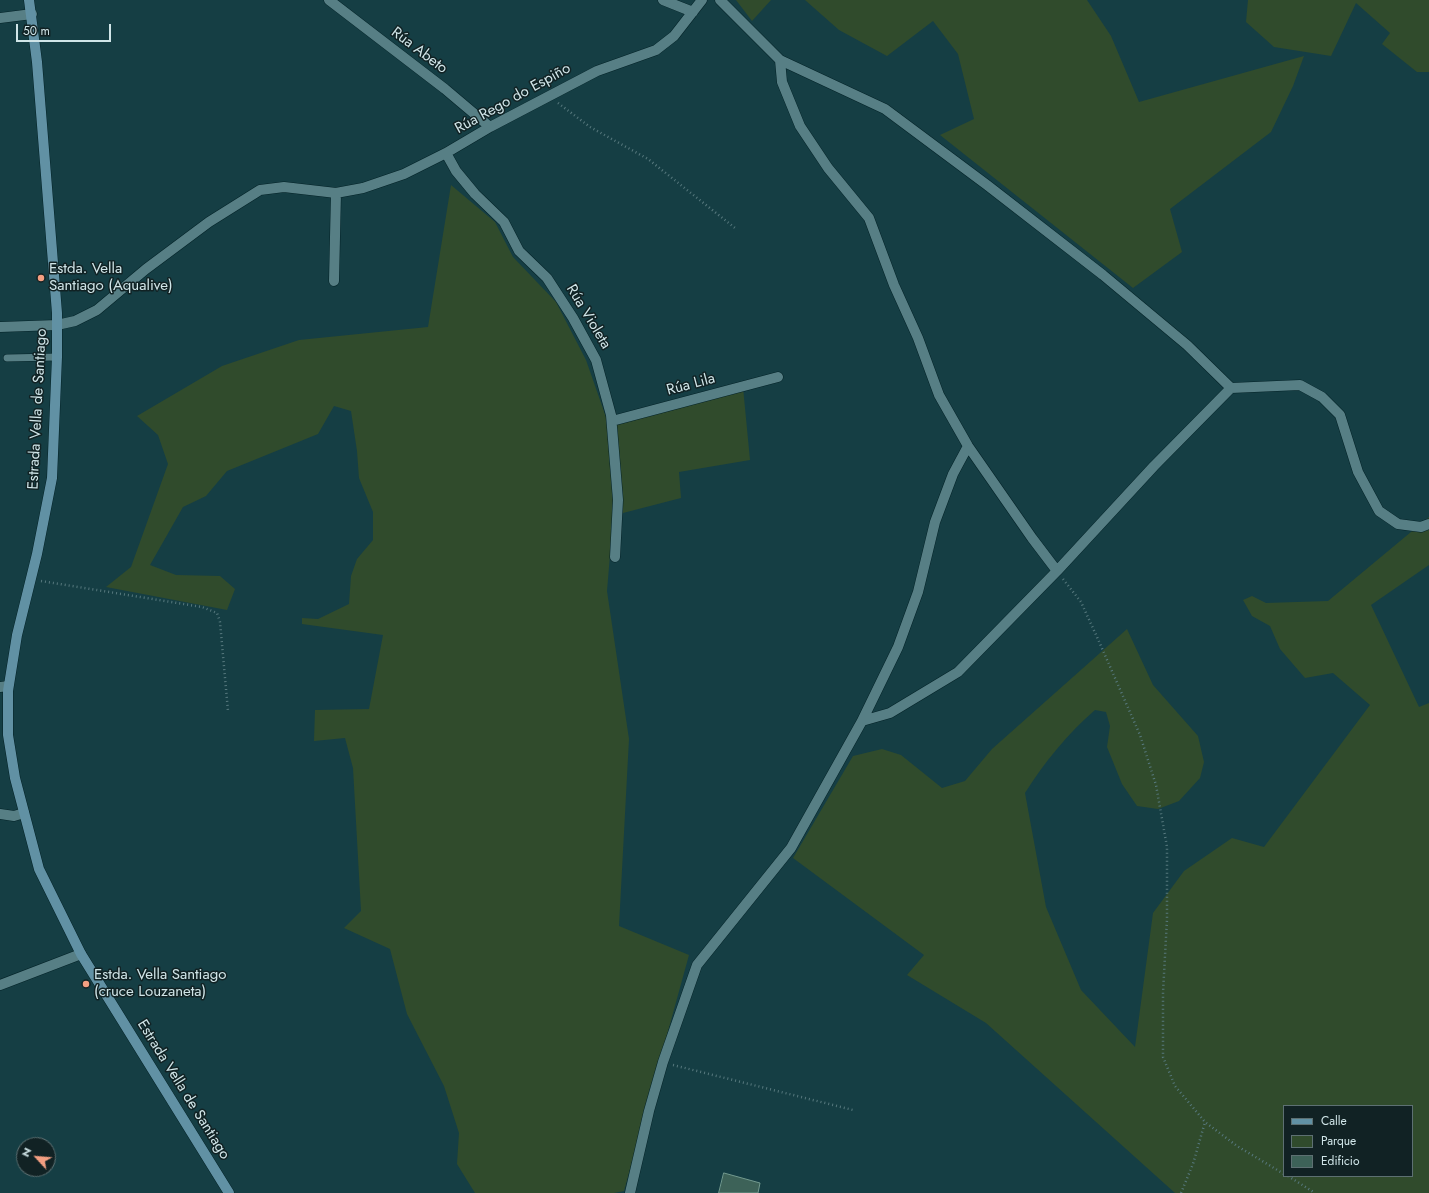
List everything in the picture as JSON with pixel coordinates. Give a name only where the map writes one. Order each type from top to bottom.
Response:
[{"type":"main road","name":"Estrada Vella de Santiago","points":[[29,0],[32,14],[38,77],[57,313],[57,357],[52,478],[31,579],[4,686],[8,735],[15,778],[39,869],[81,954],[229,1193]]},
{"type":"street","name":"Rúa Abeto","points":[[329,0],[445,89],[490,127]]},
{"type":"street","points":[[663,0],[693,12]]},
{"type":"street","name":"Rúa Rego do Espiño","points":[[0,328],[57,326],[75,321],[97,310],[146,269],[209,222],[260,190],[284,187],[336,193],[363,188],[404,174],[446,153],[490,127],[597,71],[656,50],[674,36],[702,0]]},
{"type":"street","points":[[720,0],[780,60],[885,109],[987,185],[1103,275],[1187,345],[1231,388]]},
{"type":"street","points":[[0,18],[32,14]]},
{"type":"street","points":[[780,60],[782,82],[800,126],[828,168],[869,218],[894,285],[918,338],[939,395],[968,446],[1032,538],[1057,571]]},
{"type":"street","name":"Rúa Violeta","points":[[446,153],[456,171],[475,194],[504,222],[519,251],[546,278],[573,318],[596,360],[612,421],[618,500],[615,557]]},
{"type":"street","points":[[334,281],[336,193]]},
{"type":"street","name":"Rúa Lila","points":[[612,421],[778,377]]},
{"type":"street","points":[[862,721],[890,713],[958,672],[1057,571],[1154,466],[1231,388],[1300,385],[1322,397],[1340,415],[1358,472],[1379,511],[1398,524],[1421,527],[1429,524]]},
{"type":"street","points":[[630,1193],[649,1111],[663,1062],[697,965],[791,848],[862,721],[898,648],[918,592],[935,522],[954,474],[968,446]]},
{"type":"street","points":[[0,814],[14,816],[24,813]]},
{"type":"street","points":[[0,985],[81,954]]},
{"type":"lane","points":[[7,358],[57,357]]},
{"type":"path","points":[[548,96],[590,127],[648,159],[735,228]]},
{"type":"path","points":[[1057,571],[1081,602],[1140,735],[1156,785],[1167,847],[1167,919],[1163,993],[1163,1057],[1175,1086],[1205,1122],[1237,1146],[1283,1173]]},
{"type":"path","points":[[31,579],[202,606],[217,613],[220,622],[228,712]]},
{"type":"path","points":[[663,1062],[853,1110]]},
{"type":"path","points":[[1182,1193],[1193,1164],[1205,1122]]},
{"type":"path","points":[[1290,1177],[1315,1193]]},
{"type":"green space","points":[[736,0],[771,0],[752,21]]},
{"type":"green space","points":[[805,0],[1087,0],[1111,36],[1139,102],[1304,56],[1293,86],[1271,132],[1170,209],[1182,252],[1133,288],[940,135],[974,119],[958,54],[933,21],[887,56],[839,30]]},
{"type":"green space","points":[[1248,0],[1429,0],[1429,72],[1417,72],[1382,44],[1390,33],[1356,3],[1331,56],[1274,47],[1246,22]]},
{"type":"green space","points":[[451,185],[495,222],[513,257],[556,302],[586,360],[607,420],[743,387],[750,460],[679,472],[681,498],[623,513],[611,543],[607,591],[629,739],[619,926],[689,955],[624,1191],[614,1193],[475,1193],[457,1164],[459,1133],[444,1086],[407,1014],[390,949],[344,928],[361,911],[353,768],[345,738],[314,741],[315,710],[369,709],[383,635],[302,624],[302,618],[318,619],[349,604],[351,576],[357,559],[373,540],[373,512],[359,478],[357,451],[351,411],[334,406],[318,434],[227,471],[206,496],[183,507],[150,565],[176,575],[220,576],[235,589],[227,610],[106,587],[131,567],[168,464],[158,435],[137,416],[222,366],[299,340],[428,327]]},
{"type":"green space","points":[[1429,517],[1429,565],[1371,605],[1419,707],[1429,703],[1429,1193],[1175,1193],[986,1023],[907,975],[924,955],[793,858],[853,756],[882,749],[901,755],[942,788],[965,781],[992,749],[1127,629],[1153,685],[1198,736],[1204,762],[1200,778],[1179,801],[1158,809],[1137,806],[1122,784],[1107,747],[1110,726],[1106,712],[1095,710],[1075,728],[1057,749],[1025,793],[1046,907],[1081,990],[1135,1047],[1153,913],[1184,871],[1232,838],[1264,847],[1370,705],[1333,673],[1305,678],[1280,649],[1270,626],[1252,616],[1243,600],[1252,596],[1266,603],[1328,601]]},
{"type":"building","points":[[724,1173],[760,1183],[758,1193],[719,1193]]},
{"type":"place","name":"Estda. Vella Santiago (Aqualive)","points":[[41,278]]},
{"type":"place","name":"Estda. Vella Santiago (cruce Louzaneta)","points":[[86,984]]}]
